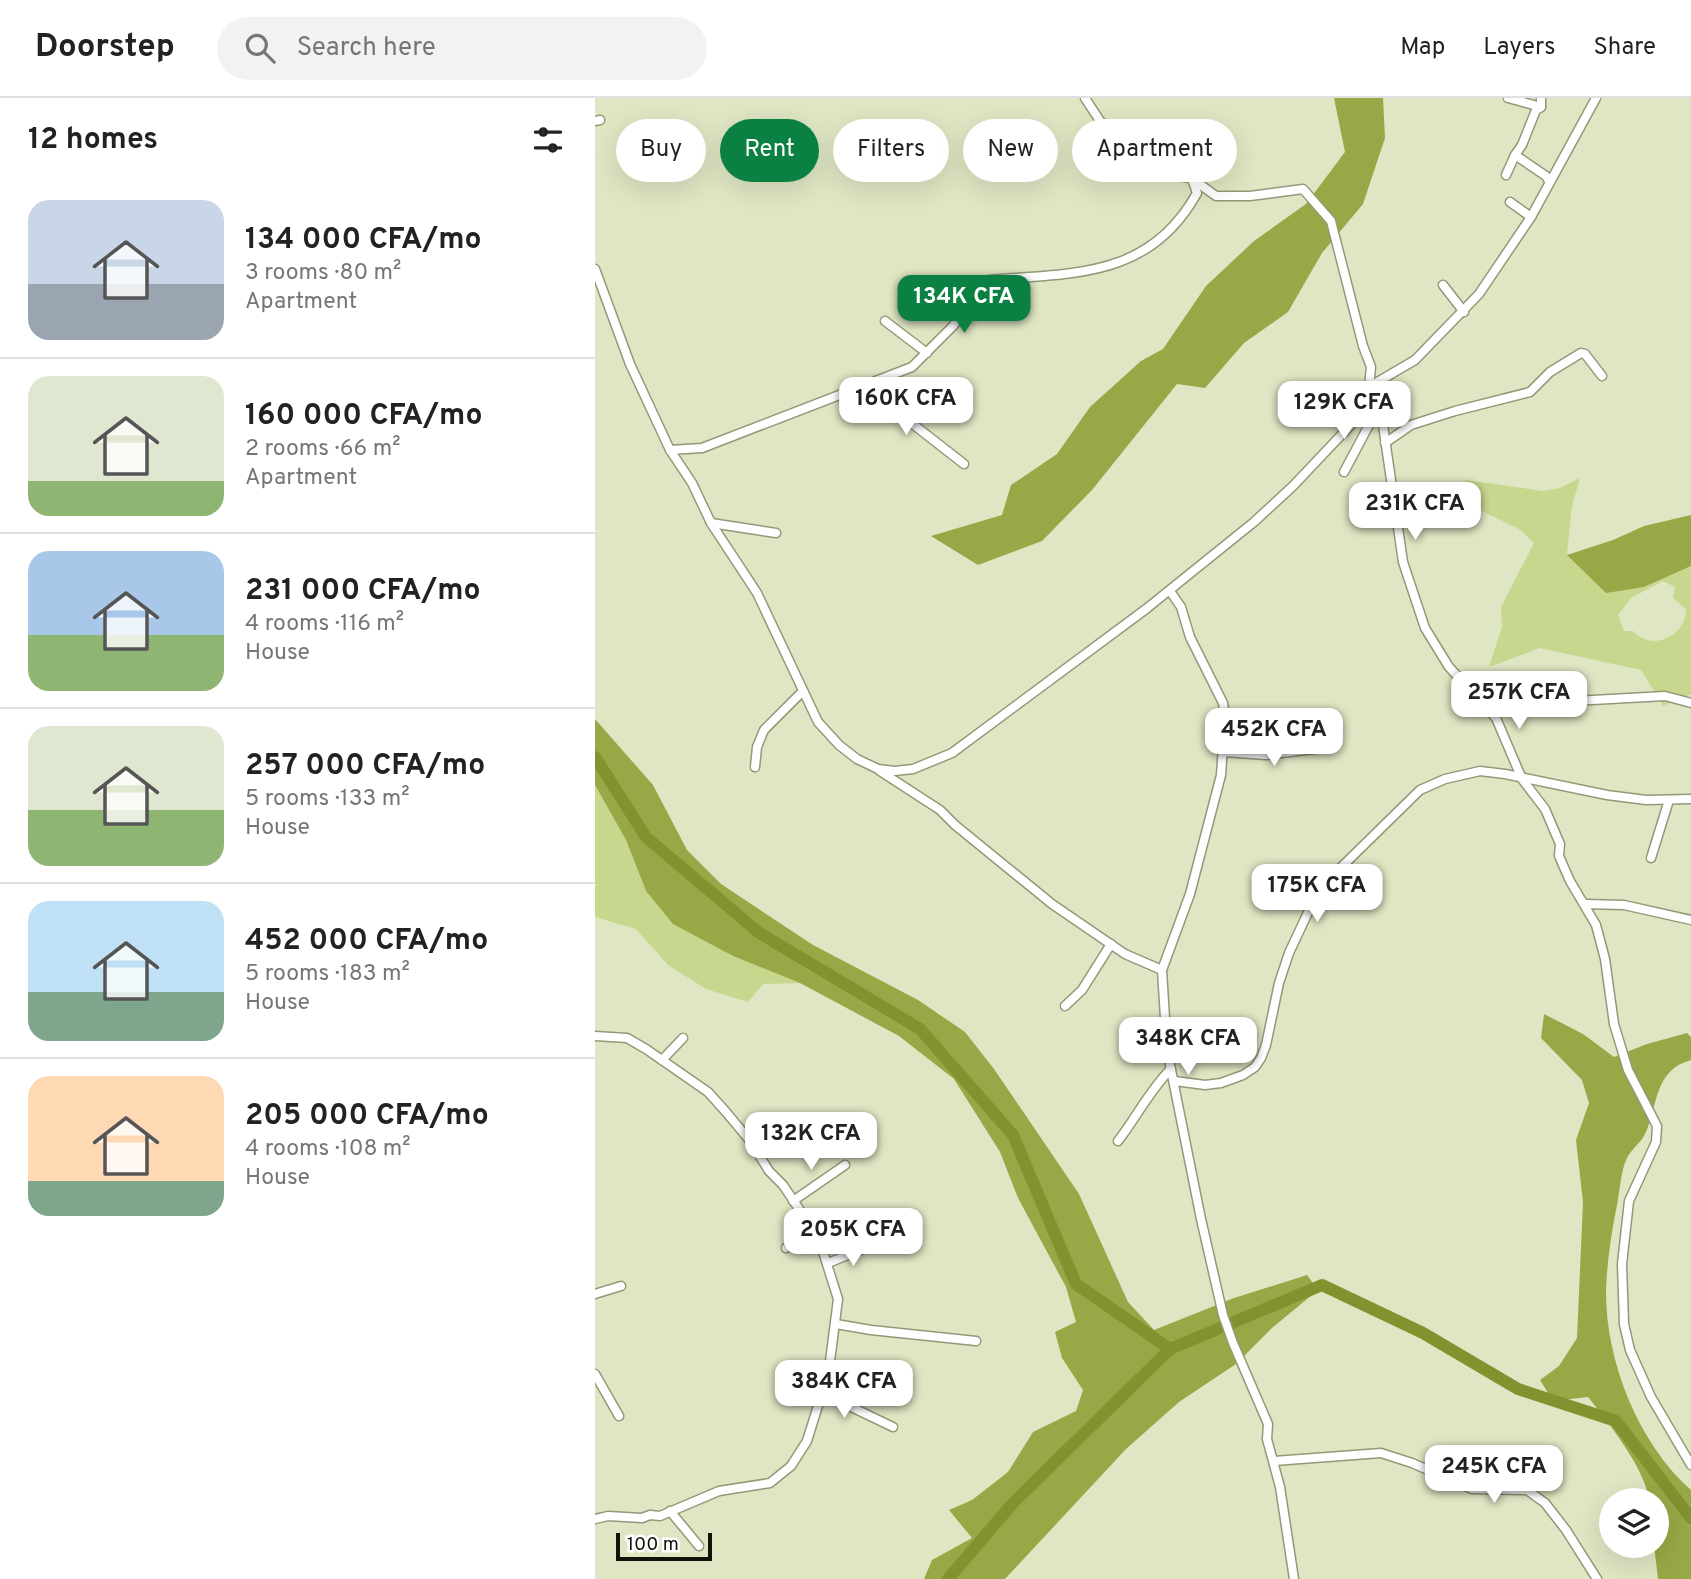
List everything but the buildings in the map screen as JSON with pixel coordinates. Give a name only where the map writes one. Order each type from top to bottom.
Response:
[{"type":"street","points":[[1085,98],[1099,119]]},
{"type":"street","points":[[1506,174],[1541,103],[1509,98]]},
{"type":"street","points":[[1369,387],[1415,360],[1464,312],[1502,263],[1531,217],[1596,98]]},
{"type":"street","points":[[1515,155],[1546,176],[1549,181]]},
{"type":"street","points":[[670,450],[702,448],[912,367],[953,326],[986,282],[1059,274],[1124,261],[1149,248],[1171,229],[1189,207],[1196,193],[1192,182]]},
{"type":"street","points":[[1197,182],[1216,196],[1250,196],[1303,189],[1331,221],[1363,346],[1371,367],[1364,411],[1369,425],[1344,472]]},
{"type":"street","points":[[1510,202],[1531,217]]},
{"type":"street","points":[[595,269],[630,363],[670,450],[692,483],[711,523],[762,602],[818,722],[838,745],[940,810],[1052,904],[1125,954],[1162,970]]},
{"type":"street","points":[[1443,285],[1464,312]]},
{"type":"street","points":[[885,321],[927,354]]},
{"type":"street","points":[[1385,443],[1411,425],[1530,392],[1550,372],[1581,353],[1585,354],[1602,376]]},
{"type":"street","points":[[871,384],[891,407],[964,464]]},
{"type":"street","points":[[1369,387],[1386,409],[1383,425],[1403,562],[1425,628],[1450,667],[1483,702],[1504,732],[1523,779],[1545,809],[1560,844],[1559,856],[1570,881],[1596,925],[1604,954],[1615,1024],[1628,1070],[1657,1126],[1656,1142],[1632,1191],[1627,1216],[1622,1264],[1626,1335],[1651,1397],[1691,1465]]},
{"type":"street","points":[[878,769],[913,769],[952,754],[1170,591],[1264,513],[1364,411]]},
{"type":"street","points":[[1393,496],[1412,499],[1443,522]]},
{"type":"street","points":[[711,523],[776,533]]},
{"type":"street","points":[[1170,591],[1181,607],[1190,637],[1225,709],[1221,775],[1190,894],[1162,970],[1167,1050],[1223,1315],[1268,1424],[1267,1439],[1274,1461],[1294,1579]]},
{"type":"street","points":[[755,767],[757,747],[764,730],[803,691]]},
{"type":"street","points":[[1483,702],[1519,704],[1665,696],[1691,703]]},
{"type":"street","points":[[1224,752],[1266,755],[1322,748]]},
{"type":"street","points":[[1175,1081],[1205,1086],[1243,1075],[1255,1067],[1266,1045],[1279,984],[1289,953],[1319,889],[1414,794],[1427,786],[1472,771],[1506,774],[1607,795],[1691,799]]},
{"type":"street","points":[[1651,858],[1669,800]]},
{"type":"street","points":[[1585,904],[1624,905],[1691,920]]},
{"type":"street","points":[[1065,1006],[1082,990],[1111,944]]},
{"type":"street","points":[[595,1036],[627,1038],[708,1092],[751,1142],[819,1238],[838,1299],[829,1368],[822,1393],[807,1441],[791,1466],[770,1483],[719,1490],[660,1516],[608,1516],[595,1519]]},
{"type":"street","points":[[663,1060],[683,1038]]},
{"type":"street","points":[[1118,1141],[1161,1079],[1171,1069]]},
{"type":"street","points":[[793,1201],[845,1165]]},
{"type":"street","points":[[786,1248],[814,1234]]},
{"type":"street","points":[[828,1263],[868,1247]]},
{"type":"street","points":[[595,1294],[621,1286]]},
{"type":"street","points":[[835,1324],[976,1341]]},
{"type":"street","points":[[595,1374],[619,1416]]},
{"type":"street","points":[[803,1390],[822,1393],[893,1427]]},
{"type":"street","points":[[1274,1461],[1381,1453],[1412,1463],[1472,1489],[1527,1490],[1545,1503],[1597,1579]]},
{"type":"street","points":[[670,1511],[699,1546]]},
{"type":"green space","points":[[1334,98],[1383,98],[1385,138],[1363,204],[1322,253],[1288,312],[1244,343],[1205,388],[1177,384],[1092,490],[1042,541],[978,565],[931,536],[1002,515],[1011,485],[1057,454],[1090,407],[1141,361],[1163,349],[1206,286],[1254,241],[1306,204],[1345,152]]},
{"type":"green space","points":[[1580,478],[1572,506],[1567,554],[1606,592],[1644,587],[1691,566],[1691,694],[1663,706],[1641,670],[1540,648],[1489,667],[1502,627],[1501,607],[1534,543],[1519,529],[1455,498],[1466,480],[1543,491],[1560,488]],"holes":[[[1663,581],[1675,587],[1673,598],[1686,609],[1685,618],[1675,633],[1658,641],[1641,637],[1633,631],[1624,631],[1618,615],[1631,598]]]},
{"type":"green space","points":[[1691,515],[1691,566],[1644,587],[1606,593],[1567,555],[1613,540],[1644,526]]},
{"type":"green space","points":[[595,719],[653,785],[687,850],[721,884],[813,945],[918,1000],[965,1032],[994,1069],[1079,1194],[1128,1302],[1154,1330],[1234,1298],[1307,1275],[1318,1290],[1272,1328],[1236,1364],[1179,1402],[1126,1449],[1005,1579],[924,1579],[932,1560],[972,1538],[949,1510],[972,1500],[1008,1472],[1033,1432],[1076,1411],[1083,1390],[1062,1358],[1055,1332],[1076,1322],[1066,1287],[1018,1198],[1000,1152],[954,1079],[899,1036],[800,983],[733,956],[673,924],[646,891],[626,840],[595,785]]},
{"type":"green space","points":[[595,785],[626,840],[646,891],[733,956],[800,983],[763,984],[748,1002],[706,989],[668,965],[636,929],[595,917]]},
{"type":"green space","points":[[1544,1014],[1583,1034],[1614,1057],[1687,1033],[1691,1037],[1691,1060],[1679,1065],[1664,1080],[1646,1132],[1629,1154],[1625,1164],[1611,1239],[1606,1289],[1611,1344],[1628,1399],[1655,1449],[1691,1490],[1691,1579],[1658,1579],[1656,1558],[1669,1558],[1669,1488],[1646,1488],[1625,1446],[1588,1397],[1553,1401],[1540,1380],[1559,1366],[1577,1338],[1583,1202],[1576,1140],[1589,1103],[1582,1080],[1541,1038]]},
{"type":"waterway","points":[[595,757],[646,837],[758,932],[920,1029],[1013,1135],[1076,1284],[1170,1349]]},
{"type":"waterway","points":[[948,1579],[1013,1503],[1170,1349],[1322,1285],[1423,1333],[1518,1389],[1616,1421],[1691,1518]]}]
